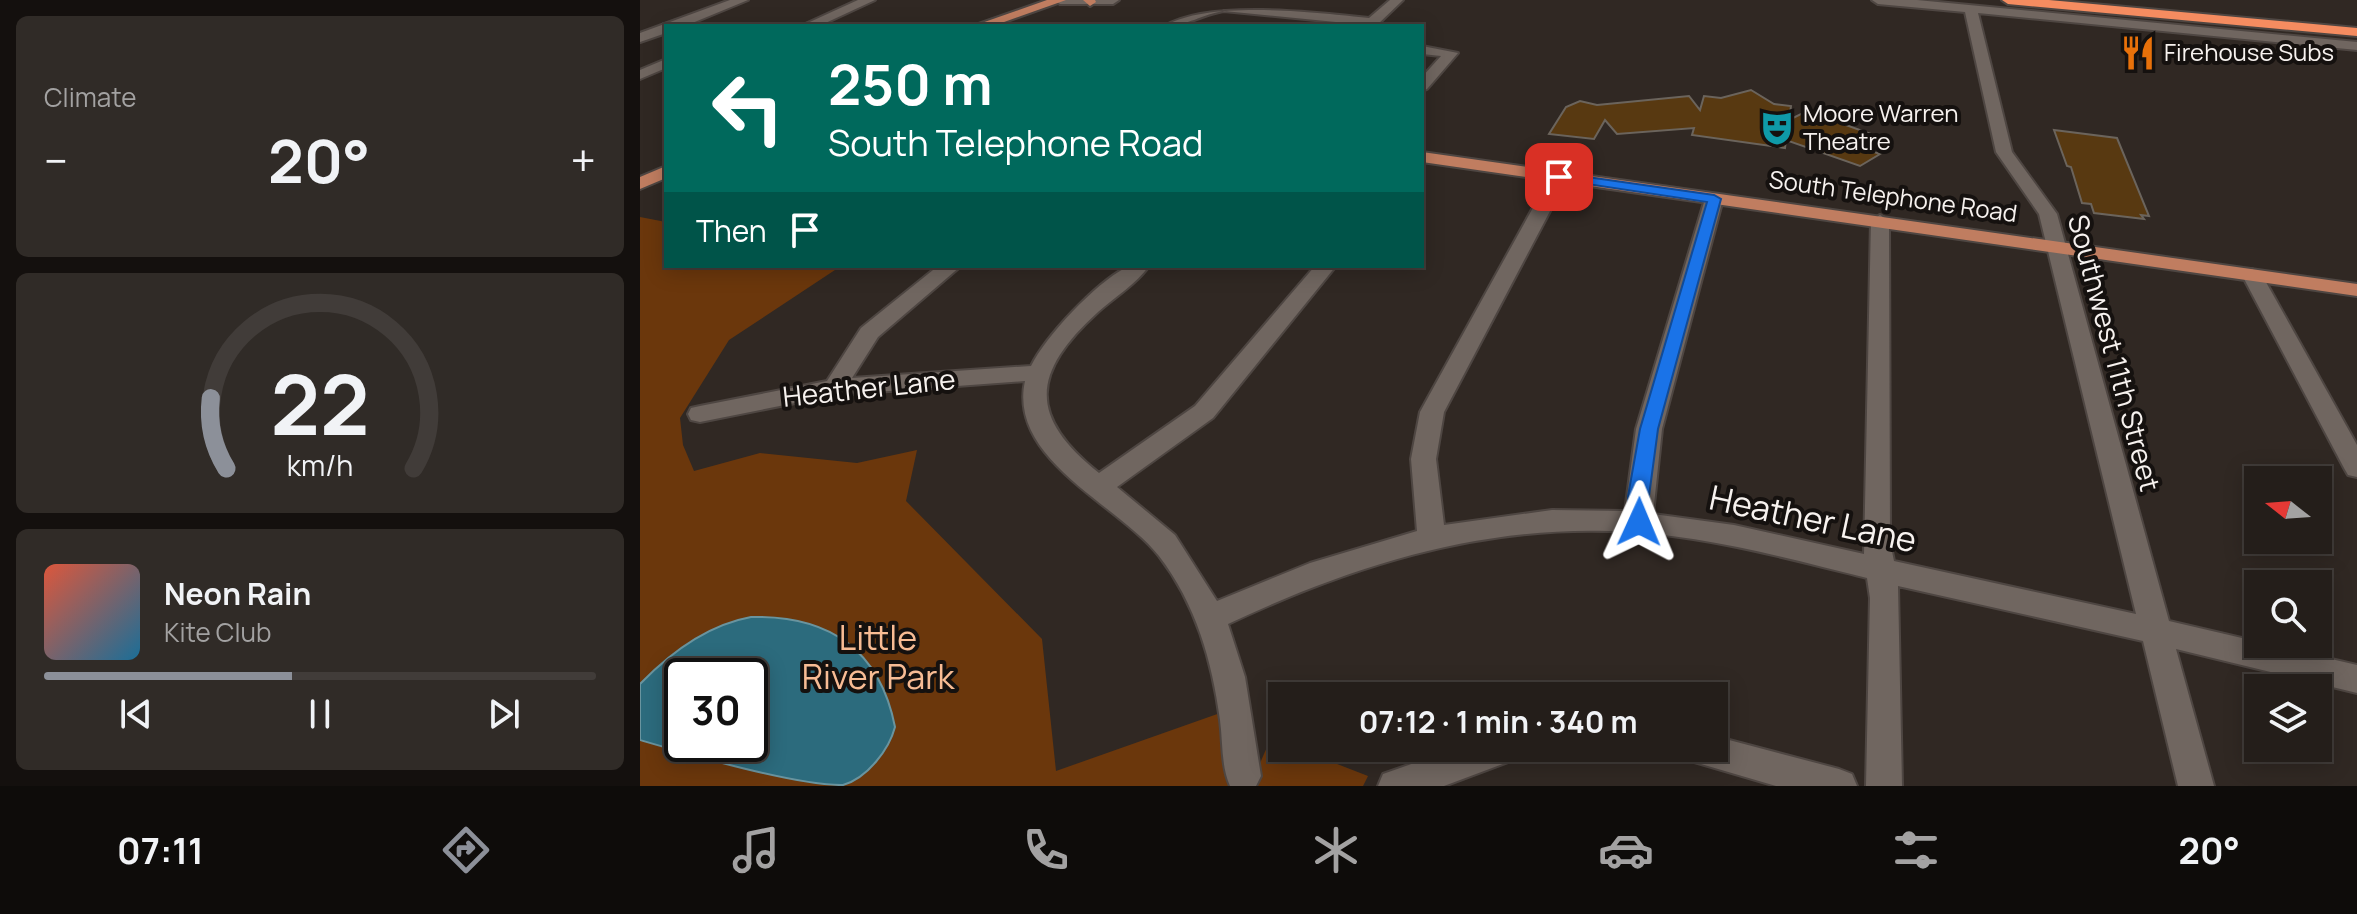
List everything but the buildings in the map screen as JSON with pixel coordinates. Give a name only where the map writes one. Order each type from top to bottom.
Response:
[{"type":"highway","points":[[2008,0],[2357,32]]},
{"type":"highway","points":[[2093,0],[2357,24]]},
{"type":"main road","points":[[986,24],[1060,0]]},
{"type":"main road","name":"South Telephone Road","points":[[1424,157],[2357,290]]},
{"type":"main road","points":[[640,184],[664,172]]},
{"type":"street","points":[[678,24],[742,0]]},
{"type":"street","points":[[813,24],[869,0]]},
{"type":"street","points":[[1060,0],[1113,0]]},
{"type":"street","points":[[1175,24],[1191,14],[1214,7],[1370,24],[1397,0]]},
{"type":"street","points":[[1878,0],[2357,46]]},
{"type":"street","name":"Southwest 11th Street","points":[[1971,9],[2004,152],[2043,203],[2056,246],[2196,786]]},
{"type":"street","points":[[640,38],[664,30]]},
{"type":"street","points":[[640,46],[664,50]]},
{"type":"street","points":[[1424,50],[1451,53],[1424,84]]},
{"type":"street","points":[[640,75],[664,64]]},
{"type":"street","points":[[1432,536],[1421,471],[1425,433],[1432,412],[1559,177]]},
{"type":"street","points":[[1639,522],[1639,496],[1649,429],[1714,199]]},
{"type":"street","points":[[1880,221],[1876,542],[1885,598],[1884,786]]},
{"type":"street","points":[[835,387],[858,347],[876,326],[948,268]]},
{"type":"street","points":[[1137,268],[1065,336],[1038,373],[1034,404],[1044,435],[1056,450],[1154,531],[1174,555],[1211,618],[1237,705],[1243,776]]},
{"type":"street","points":[[1100,486],[1204,412],[1324,268]]},
{"type":"street","points":[[2252,275],[2357,468]]},
{"type":"street","name":"Heather Lane","points":[[700,414],[835,387],[1038,373]]},
{"type":"street","name":"Heather Lane","points":[[1211,618],[1323,568],[1432,536],[1531,523],[1639,522],[1743,538],[2357,679]]},
{"type":"street","points":[[1728,757],[1839,786]]},
{"type":"street","points":[[1396,786],[1464,762]]},
{"type":"green space","name":"Little River Park","points":[[640,217],[664,222],[664,268],[838,268],[729,340],[680,418],[683,445],[694,471],[760,453],[857,463],[917,450],[906,501],[1042,639],[1056,771],[1223,712],[1240,786],[640,786]]},
{"type":"green space","points":[[1268,745],[1268,762],[1332,762],[1368,776],[1363,786],[1250,786]]},
{"type":"water","points":[[751,617],[779,618],[827,631],[847,642],[877,677],[888,700],[895,727],[882,754],[868,770],[843,785],[799,780],[720,762],[768,762],[768,658],[668,658],[719,626]]},
{"type":"water","points":[[664,661],[664,747],[640,740],[640,684]]},
{"type":"place","name":"Firehouse Subs","points":[[2138,53]]},
{"type":"place","name":"Moore Warren Theatre","points":[[1777,128]]},
{"type":"route","points":[[1559,177],[1714,199],[1649,429],[1639,496],[1639,522]]}]
